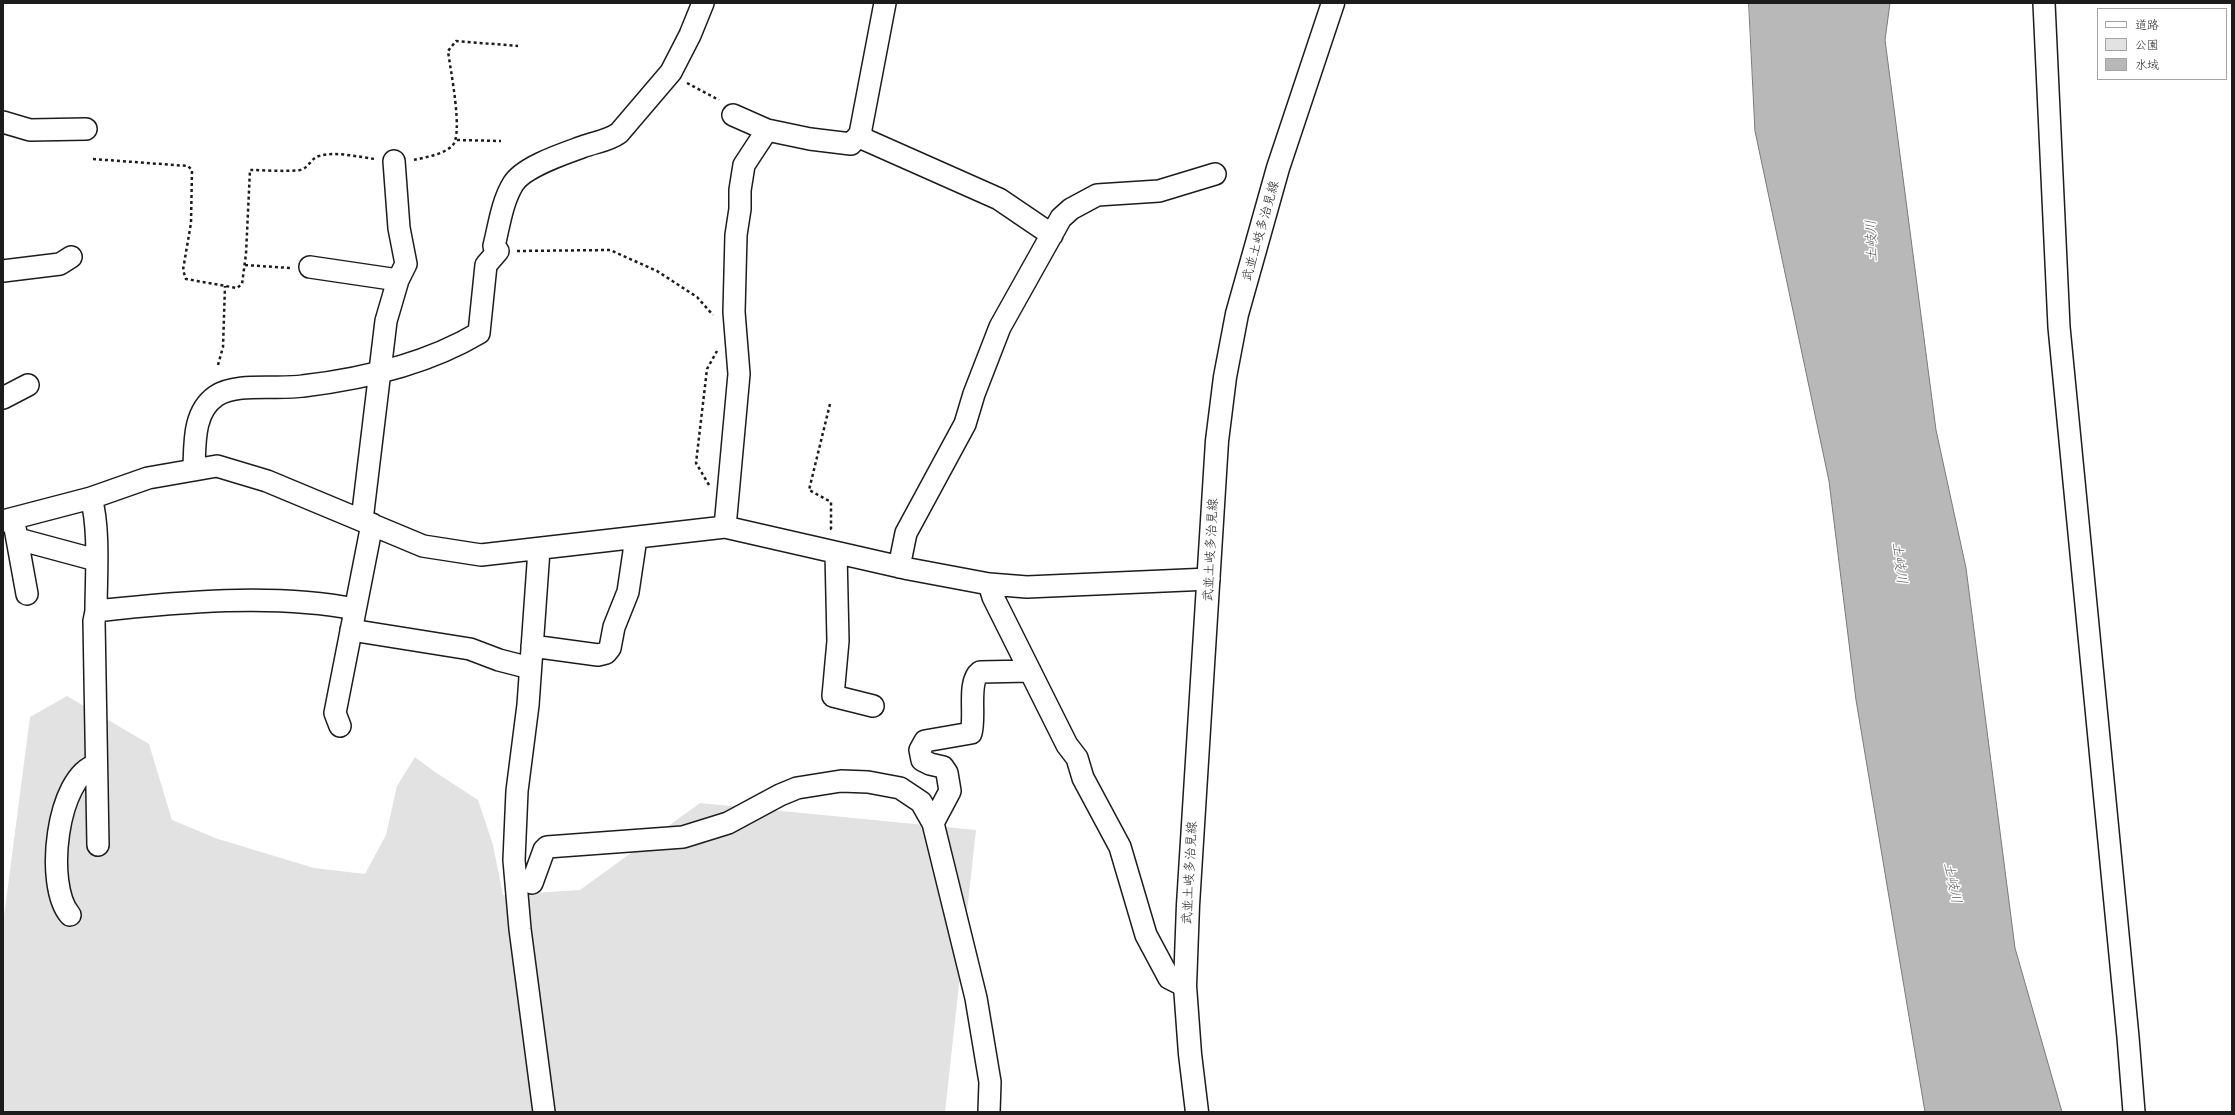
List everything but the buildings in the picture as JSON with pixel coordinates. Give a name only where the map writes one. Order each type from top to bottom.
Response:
[{"type":"main road","name":"武並土岐多治見線","points":[[1197,1112],[1190,1054],[1186,986],[1188,905],[1217,441],[1225,377],[1237,314],[1278,168],[1333,3]]},
{"type":"street","points":[[194,468],[196,437],[200,413],[215,397],[229,389],[304,386],[381,372],[458,346],[479,333],[486,265],[498,251],[494,246],[506,200],[513,184],[520,175],[560,156],[611,139],[619,132],[671,72],[690,35],[703,3]]},
{"type":"street","points":[[733,115],[768,130],[810,140],[851,144],[860,134],[885,3]]},
{"type":"street","points":[[2044,3],[2059,327],[2134,1112]]},
{"type":"street","points":[[3,122],[30,130],[86,129]]},
{"type":"street","points":[[725,527],[739,374],[736,331],[736,235],[740,209],[740,190],[744,165],[768,130]]},
{"type":"street","points":[[860,134],[866,140],[999,199],[1052,236]]},
{"type":"street","points":[[340,726],[335,713],[355,609],[367,522],[386,320],[398,280],[406,264],[398,228],[394,161]]},
{"type":"street","points":[[899,567],[906,533],[965,424],[974,394],[1000,327],[1061,218],[1088,199],[1098,195],[1159,191],[1214,174]]},
{"type":"street","points":[[3,271],[60,264],[71,257]]},
{"type":"street","points":[[310,267],[398,280]]},
{"type":"street","points":[[3,398],[28,385]]},
{"type":"street","points":[[28,594],[24,581],[18,539],[8,520],[91,498],[148,478],[194,468],[218,466],[266,481],[423,546],[481,555],[539,550],[725,527],[899,567],[989,584],[1027,587],[1209,579]]},
{"type":"street","points":[[91,498],[94,508],[96,560],[96,611],[94,621],[98,845]]},
{"type":"street","points":[[532,646],[598,655],[606,654],[610,648],[614,627],[628,592],[636,538]]},
{"type":"street","points":[[18,539],[96,560]]},
{"type":"street","points":[[539,550],[530,668],[517,791],[514,860],[520,929],[544,1112]]},
{"type":"street","points":[[836,553],[838,641],[833,696],[873,706]]},
{"type":"street","points":[[989,584],[993,597],[1066,746],[1077,758],[1083,778],[1120,847],[1146,935],[1169,978],[1186,986]]},
{"type":"street","points":[[96,611],[208,601],[325,603],[355,609]]},
{"type":"street","points":[[351,630],[470,649],[499,660],[530,668]]},
{"type":"street","points":[[933,823],[950,791],[946,772],[943,767],[930,764],[922,760],[921,744],[925,741],[971,733],[974,725],[973,684],[976,676],[980,672],[1030,671]]},
{"type":"street","points":[[70,915],[59,897],[55,871],[56,849],[61,821],[76,781],[88,768],[96,765]]},
{"type":"street","points":[[532,883],[544,850],[547,847],[683,837],[728,823],[780,794],[816,784],[841,781],[868,782],[900,788],[921,802],[933,823],[976,998],[990,1082],[989,1112]]},
{"type":"path","points":[[94,160],[188,166],[192,170],[191,223],[183,270],[186,279],[236,288],[242,284],[245,265],[250,170],[301,170],[309,166],[315,158],[320,155],[347,155],[394,161],[415,160],[437,154],[452,146],[456,140],[457,123],[448,51],[456,41],[518,46]]},
{"type":"path","points":[[671,72],[696,89],[734,108],[733,115]]},
{"type":"path","points":[[456,140],[501,141]]},
{"type":"path","points":[[498,251],[610,250],[657,271],[697,297],[727,330],[736,331]]},
{"type":"path","points":[[245,265],[310,267]]},
{"type":"path","points":[[218,364],[223,347],[225,286]]},
{"type":"path","points":[[711,487],[703,478],[696,463],[707,369],[717,350]]},
{"type":"path","points":[[830,404],[809,490],[831,502],[831,529],[838,531]]},
{"type":"green space","points":[[67,696],[149,744],[172,820],[218,839],[314,868],[365,874],[386,835],[397,786],[415,757],[478,800],[493,845],[503,895],[580,890],[700,803],[976,830],[945,1112],[3,1112],[3,924],[30,717]]},
{"type":"water","name":"土岐川","points":[[1749,3],[1890,3],[1885,40],[1936,430],[1966,568],[2015,948],[2062,1112],[1925,1112],[1856,700],[1829,481],[1755,131]]}]
